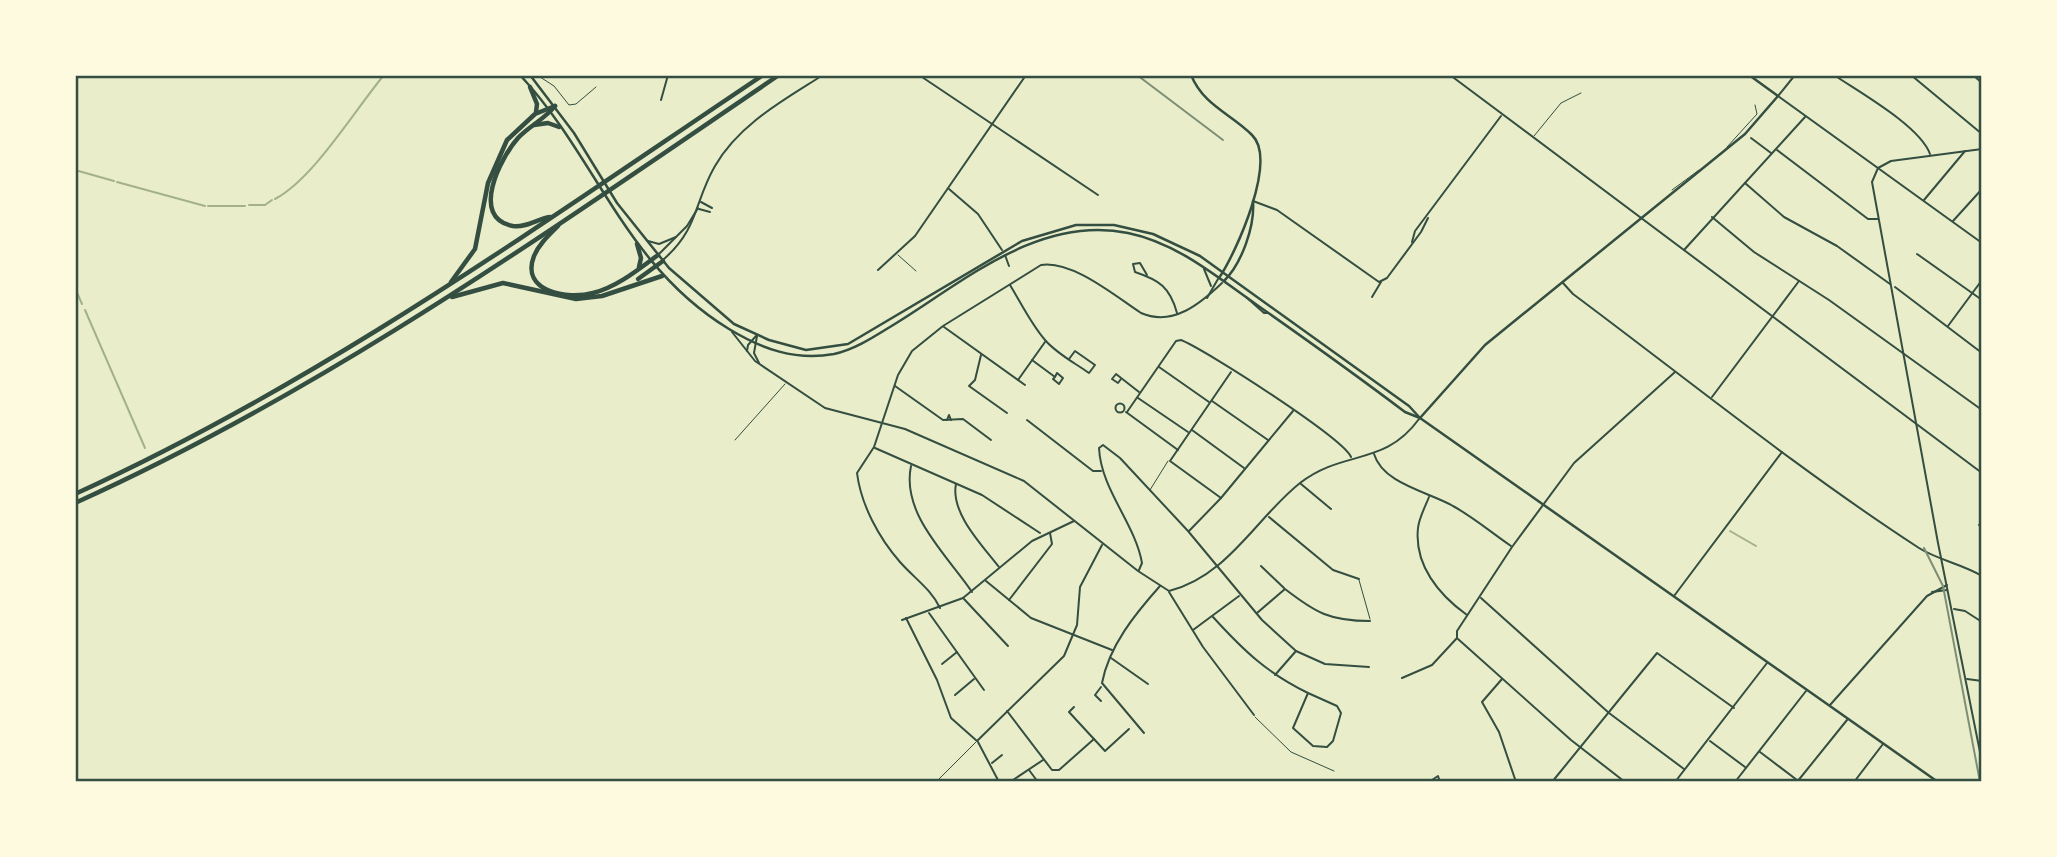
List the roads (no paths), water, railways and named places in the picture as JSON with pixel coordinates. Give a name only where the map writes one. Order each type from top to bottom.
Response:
[{"type":"highway","points":[[75,494],[155,456],[318,369],[449,286],[763,75]]},
{"type":"highway","points":[[75,503],[159,464],[299,390],[447,298],[779,75]]},
{"type":"highway","points":[[530,87],[537,104],[535,114]]},
{"type":"highway","points":[[449,286],[478,241],[486,192],[500,154],[513,132],[535,114],[555,106]]},
{"type":"highway","points":[[548,110],[507,153],[494,180],[491,202],[496,216],[512,226],[554,216]]},
{"type":"highway","points":[[533,125],[548,123],[559,127]]},
{"type":"highway","points":[[564,220],[540,245],[533,258],[534,276],[541,287],[559,294],[592,294],[659,255]]},
{"type":"highway","points":[[637,244],[641,258],[638,269]]},
{"type":"highway","points":[[632,284],[663,261]]},
{"type":"highway","points":[[447,298],[503,283],[576,299],[602,296],[662,276]]},
{"type":"main road","points":[[520,75],[548,110],[637,244],[662,276],[697,307],[731,330],[757,344],[797,356],[844,351],[867,341],[1006,255],[1040,240],[1070,232],[1103,230],[1138,235],[1170,247],[1224,281],[1405,412],[1420,418],[1938,782]]},
{"type":"main road","points":[[530,75],[555,106],[612,196],[663,261],[701,298],[734,324],[757,335],[799,349],[824,349],[848,344],[1013,245],[1048,231],[1076,225],[1115,225],[1153,234],[1191,251],[1223,271],[1413,409],[1420,418]]},
{"type":"main road","points":[[1191,75],[1206,101],[1251,134],[1259,144],[1261,159],[1250,228],[1229,276],[1224,281]]},
{"type":"main road","points":[[1420,418],[1478,352],[1728,151],[1778,96],[1749,75]]},
{"type":"main road","points":[[1219,278],[1236,248],[1253,201]]},
{"type":"main road","points":[[1257,304],[1261,299]]},
{"type":"main road","points":[[1376,390],[1380,385]]},
{"type":"street","points":[[661,100],[668,75]]},
{"type":"street","points":[[663,261],[690,229],[715,167],[744,130],[823,75]]},
{"type":"street","points":[[919,75],[1098,195]]},
{"type":"street","points":[[878,270],[915,236],[1026,75]]},
{"type":"street","points":[[1450,75],[1982,473]]},
{"type":"street","points":[[1795,75],[1778,96],[1982,243]]},
{"type":"street","points":[[1834,75],[1910,130],[1926,144],[1931,155]]},
{"type":"street","points":[[1911,75],[1982,134]]},
{"type":"street","points":[[1973,75],[1982,83]]},
{"type":"street","points":[[1372,297],[1412,242],[1412,235],[1428,218],[1501,115]]},
{"type":"street","points":[[1683,251],[1805,116]]},
{"type":"street","points":[[1751,138],[1772,154]]},
{"type":"street","points":[[1982,156],[1981,149],[1891,161],[1878,168],[1872,183],[1982,762]]},
{"type":"street","points":[[1776,150],[1868,219],[1879,219]]},
{"type":"street","points":[[1923,201],[1965,150]]},
{"type":"street","points":[[1745,183],[1784,217],[1837,246],[1982,353]]},
{"type":"street","points":[[948,188],[978,214],[1009,265]]},
{"type":"street","points":[[1952,222],[1982,189]]},
{"type":"street","points":[[1253,201],[1277,210],[1335,252],[1382,281]]},
{"type":"street","points":[[700,202],[712,208]]},
{"type":"street","points":[[698,208],[710,212]]},
{"type":"street","points":[[659,255],[683,230],[698,208]]},
{"type":"street","points":[[1712,217],[1754,252],[1799,280],[1982,410]]},
{"type":"street","points":[[644,238],[659,244],[677,237]]},
{"type":"street","points":[[1917,254],[1982,300]]},
{"type":"street","points":[[940,608],[935,598],[892,552],[864,504],[857,473],[874,447],[885,422],[894,385],[912,351],[943,326],[1034,267],[1055,263],[1070,268],[1148,316],[1161,318],[1178,314],[1206,300],[1224,281]]},
{"type":"street","points":[[1203,268],[1212,287]]},
{"type":"street","points":[[1147,275],[1167,287],[1178,314]]},
{"type":"street","points":[[1206,300],[1219,278]]},
{"type":"street","points":[[1711,398],[1799,280]]},
{"type":"street","points":[[1948,327],[1982,280]]},
{"type":"street","points":[[1563,283],[1573,294],[1676,372],[1910,542],[1982,576]]},
{"type":"street","points":[[1009,284],[1046,341],[1069,359],[1089,373],[1095,365],[1075,351],[1069,359]]},
{"type":"street","points":[[1245,296],[1247,301],[1264,313],[1269,313]]},
{"type":"street","points":[[943,326],[1025,385]]},
{"type":"street","points":[[731,330],[747,353],[759,363],[785,384],[825,408],[885,422],[1024,481],[1138,571],[1169,591],[1192,631],[1254,715]]},
{"type":"street","points":[[747,353],[750,341],[757,335]]},
{"type":"street","points":[[757,335],[754,353],[759,363]]},
{"type":"street","points":[[1178,450],[1127,412],[1179,340],[1294,410],[1345,447],[1352,458]]},
{"type":"street","points":[[1018,380],[1046,341]]},
{"type":"street","points":[[982,354],[973,388],[1007,413]]},
{"type":"street","points":[[1032,360],[1055,377]]},
{"type":"street","points":[[1158,367],[1269,441]]},
{"type":"street","points":[[1221,498],[1170,461],[1231,371]]},
{"type":"street","points":[[1402,678],[1413,676],[1432,665],[1457,638],[1457,631],[1512,547],[1574,463],[1594,442],[1676,372]]},
{"type":"street","points":[[1121,379],[1140,393]]},
{"type":"street","points":[[894,385],[948,421],[963,419],[991,440]]},
{"type":"street","points":[[1138,397],[1245,469]]},
{"type":"street","points":[[1188,531],[1221,498],[1294,410]]},
{"type":"street","points":[[1169,591],[1234,552],[1300,484],[1324,468],[1374,454],[1399,443],[1420,418]]},
{"type":"street","points":[[1027,420],[1093,471],[1102,471]]},
{"type":"street","points":[[1138,571],[1141,558],[1102,471],[1100,446],[1105,446],[1121,458],[1188,531],[1256,614],[1296,651],[1325,664],[1369,667]]},
{"type":"street","points":[[874,447],[1004,508],[1042,534]]},
{"type":"street","points":[[1673,597],[1782,451]]},
{"type":"street","points":[[1374,454],[1381,468],[1454,507],[1512,547]]},
{"type":"street","points":[[911,465],[908,486],[919,517],[972,592]]},
{"type":"street","points":[[956,484],[955,495],[963,515],[999,567]]},
{"type":"street","points":[[1300,484],[1331,509]]},
{"type":"street","points":[[1429,496],[1418,526],[1423,562],[1446,600],[1468,615]]},
{"type":"street","points":[[1268,516],[1333,570],[1359,579]]},
{"type":"street","points":[[902,620],[964,598],[1042,534],[1075,519]]},
{"type":"street","points":[[1979,525],[1982,521]]},
{"type":"street","points":[[1008,600],[1052,544],[1050,532]]},
{"type":"street","points":[[976,741],[1064,656],[1074,637],[1080,587],[1103,544]]},
{"type":"street","points":[[1261,566],[1284,589],[1320,614],[1334,619],[1370,621]]},
{"type":"street","points":[[985,580],[1031,618],[1113,650]]},
{"type":"street","points":[[1830,706],[1931,592],[1948,584]]},
{"type":"street","points":[[1101,701],[1095,695],[1102,686],[1113,650],[1138,611],[1160,586]]},
{"type":"street","points":[[1256,614],[1284,589]]},
{"type":"street","points":[[1931,592],[1949,590]]},
{"type":"street","points":[[1192,631],[1241,595]]},
{"type":"street","points":[[1480,597],[1609,713],[1684,769]]},
{"type":"street","points":[[964,598],[1008,646]]},
{"type":"street","points":[[1953,610],[1965,611],[1982,622]]},
{"type":"street","points":[[929,612],[976,675],[955,695]]},
{"type":"street","points":[[1213,617],[1242,649],[1274,676],[1337,706],[1341,713],[1333,741],[1327,747],[1312,746],[1293,728],[1308,693]]},
{"type":"street","points":[[906,618],[937,680],[948,713],[976,741],[999,782]]},
{"type":"street","points":[[1457,638],[1581,748],[1625,782]]},
{"type":"street","points":[[1274,676],[1296,651]]},
{"type":"street","points":[[942,664],[957,652]]},
{"type":"street","points":[[1552,782],[1657,653],[1734,708]]},
{"type":"street","points":[[1111,657],[1148,684]]},
{"type":"street","points":[[1675,782],[1767,663]]},
{"type":"street","points":[[1362,672],[1363,667]]},
{"type":"street","points":[[974,678],[985,690]]},
{"type":"street","points":[[1503,678],[1482,702],[1499,732],[1516,782]]},
{"type":"street","points":[[1966,680],[1982,681]]},
{"type":"street","points":[[1102,686],[1144,733]]},
{"type":"street","points":[[1735,782],[1807,690]]},
{"type":"street","points":[[1074,708],[1069,712],[1105,751],[1129,729]]},
{"type":"street","points":[[1007,711],[1043,760],[1056,771],[1094,739]]},
{"type":"street","points":[[1759,751],[1798,781],[1847,719]]},
{"type":"street","points":[[1977,735],[1982,735]]},
{"type":"street","points":[[1709,740],[1746,768]]},
{"type":"street","points":[[1854,782],[1883,744]]},
{"type":"street","points":[[991,764],[1002,755]]},
{"type":"street","points":[[1010,782],[1043,760]]},
{"type":"street","points":[[1028,769],[1038,782]]},
{"type":"street","points":[[1429,782],[1438,776],[1440,782]]},
{"type":"lane","points":[[537,75],[554,86],[569,105],[576,104],[596,87]]},
{"type":"lane","points":[[1533,138],[1561,103],[1581,93]]},
{"type":"lane","points":[[1672,190],[1730,144],[1757,114],[1755,105]]},
{"type":"lane","points":[[896,254],[916,271]]},
{"type":"lane","points":[[735,440],[785,384]]},
{"type":"lane","points":[[1150,491],[1170,461]]},
{"type":"lane","points":[[1358,571],[1370,621],[1374,626]]},
{"type":"lane","points":[[1254,715],[1291,752],[1334,771]]},
{"type":"lane","points":[[936,782],[976,741]]},
{"type":"waterway","points":[[275,199],[290,189],[319,160],[384,75]]},
{"type":"waterway","points":[[75,170],[114,181]]},
{"type":"waterway","points":[[117,182],[205,206]]},
{"type":"waterway","points":[[249,205],[265,205],[272,200]]},
{"type":"waterway","points":[[208,206],[245,206]]},
{"type":"waterway","points":[[75,288],[82,304]]},
{"type":"waterway","points":[[85,310],[145,448]]},
{"type":"waterway","points":[[1730,531],[1756,546]]},
{"type":"railway","points":[[1137,75],[1223,140]]},
{"type":"railway","points":[[1924,548],[1943,586],[1980,782]]}]
